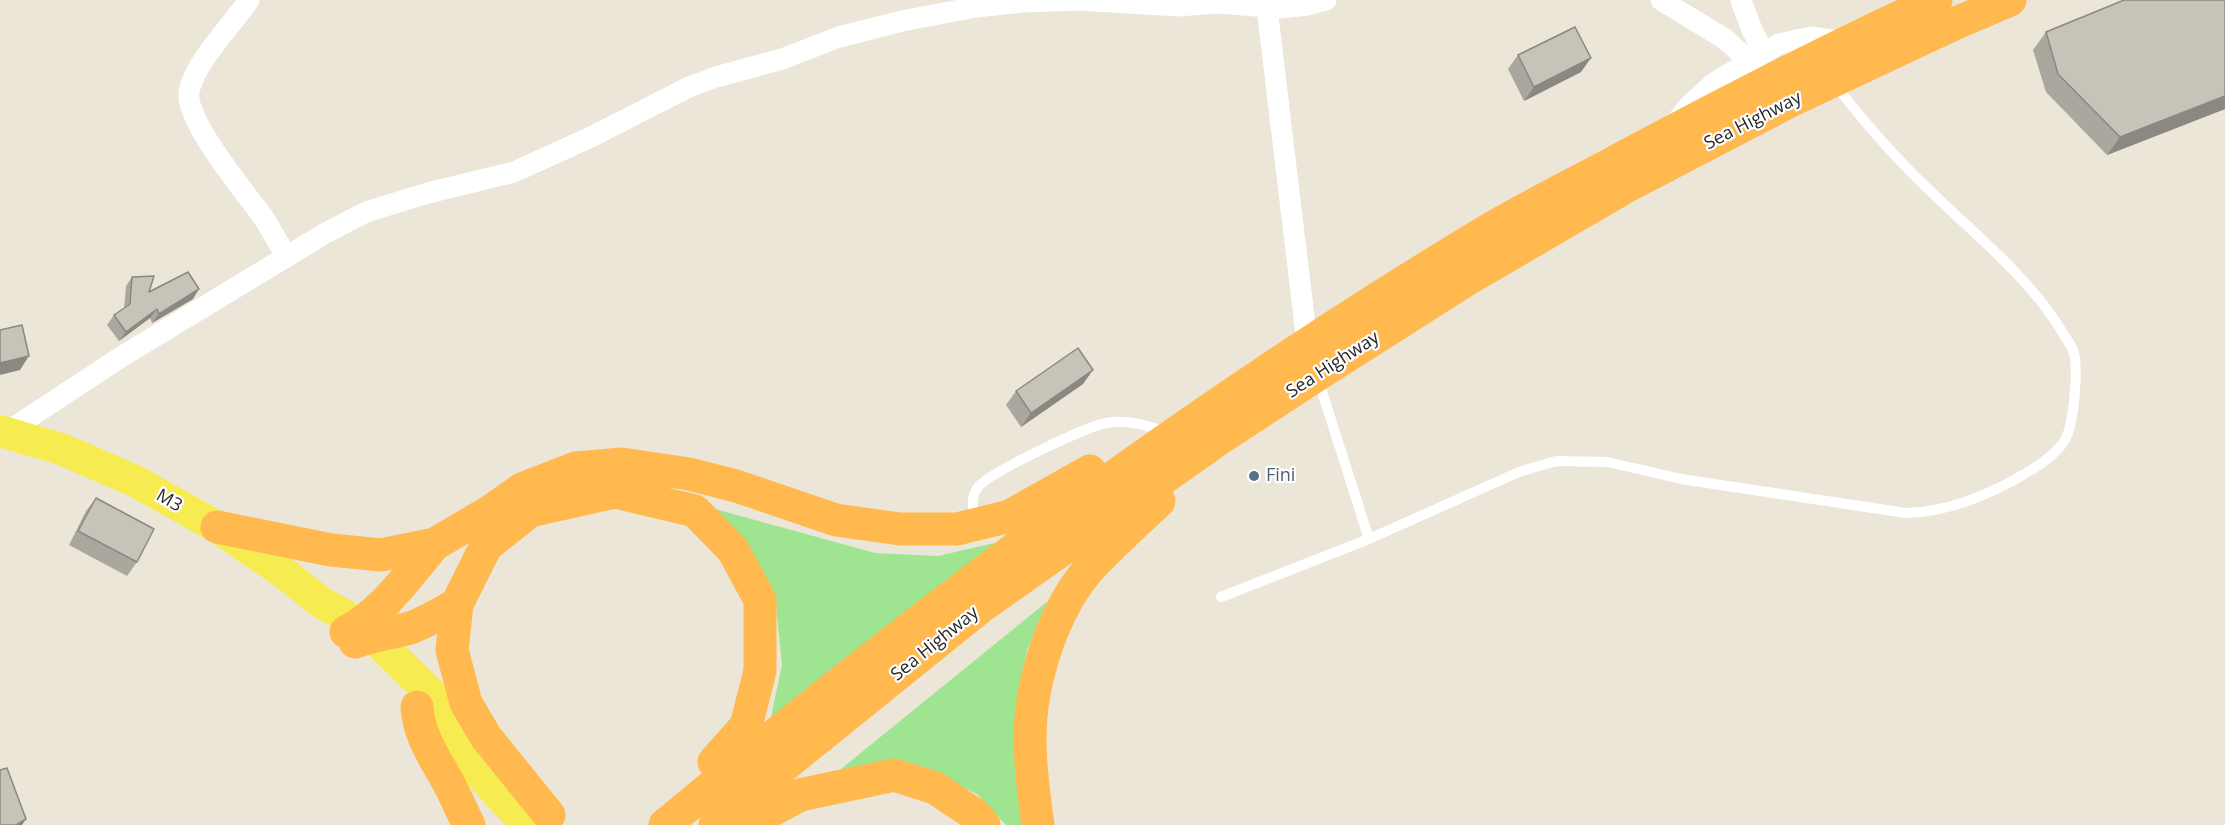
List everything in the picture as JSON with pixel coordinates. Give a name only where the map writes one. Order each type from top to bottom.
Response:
[{"type":"highway","name":"Sea Highway","points":[[665,825],[780,729],[986,568],[1218,401],[1307,342],[1478,236],[1669,132],[1844,42],[1936,0]]},
{"type":"highway","name":"Sea Highway","points":[[715,825],[779,770],[982,606],[1219,439],[1466,280],[1629,185],[1833,81],[2010,0]]},
{"type":"highway","points":[[358,633],[435,544],[489,512],[522,489],[576,468],[622,464],[689,474],[708,478],[836,520],[900,529],[957,529],[1010,516],[1218,401]]},
{"type":"highway","points":[[1038,825],[1030,737],[1036,684],[1055,623],[1072,592],[1090,569],[1176,485],[1219,439]]},
{"type":"highway","points":[[545,822],[486,737],[466,703],[452,650],[457,604],[486,546],[530,511],[615,492],[695,511],[733,550],[760,600],[760,671],[746,726],[660,825]]},
{"type":"highway","points":[[217,527],[331,550],[381,555],[435,544]]},
{"type":"highway","points":[[358,633],[409,628],[457,604]]},
{"type":"highway","points":[[417,707],[424,740],[451,787],[469,825]]},
{"type":"highway","points":[[746,825],[800,795],[894,775],[935,788],[974,814],[984,825]]},
{"type":"main road","name":"M3","points":[[3,431],[61,449],[135,481],[217,527],[280,570],[358,633]]},
{"type":"main road","points":[[358,633],[417,707],[545,822]]},
{"type":"main road","points":[[358,633],[466,727],[545,822]]},
{"type":"street","points":[[249,0],[205,59],[189,91],[189,102],[206,136],[264,218],[286,256]]},
{"type":"street","points":[[3,431],[286,256],[366,212],[428,193],[514,172],[591,137],[689,87],[716,77],[782,59],[867,29],[976,7],[1022,2],[1079,0],[1178,6],[1218,3],[1265,4],[1294,8],[1326,0]]},
{"type":"street","points":[[1661,0],[1756,57]]},
{"type":"street","points":[[1741,0],[1750,25],[1756,57]]},
{"type":"street","points":[[1265,4],[1307,342]]},
{"type":"street","points":[[1669,132],[1702,93],[1727,74],[1779,44],[1795,39],[1820,37],[1844,42]]},
{"type":"lane","points":[[1221,597],[1369,539],[1519,472],[1556,461],[1608,462],[1681,478],[1906,513],[1929,513],[1951,508],[2024,474],[2048,460],[2065,441],[2071,418],[2076,382],[2073,350],[2054,318],[2021,279],[1885,147],[1833,81]]},
{"type":"lane","points":[[1317,375],[1369,539]]},
{"type":"lane","points":[[976,524],[972,506],[974,497],[977,488],[991,476],[1106,423],[1136,423],[1164,431]]},
{"type":"green space","points":[[715,509],[875,553],[938,556],[1012,539],[771,717],[782,665],[776,605],[752,551]]},
{"type":"green space","points":[[1048,601],[1027,650],[1015,713],[1015,768],[1024,825],[1006,825],[977,794],[928,771],[836,773]]},
{"type":"building","points":[[2124,0],[2225,0],[2225,96],[2120,137],[2058,74],[2046,32]]},
{"type":"building","points":[[1575,27],[1591,58],[1534,87],[1518,55]]},
{"type":"building","points":[[188,272],[199,289],[159,314],[157,309],[126,332],[114,315],[130,304],[132,277],[154,276],[149,292]]},
{"type":"building","points":[[22,325],[29,356],[0,363],[0,330]]},
{"type":"building","points":[[1078,348],[1093,370],[1031,413],[1016,391]]},
{"type":"building","points":[[96,498],[154,529],[137,562],[78,531]]},
{"type":"building","points":[[7,768],[26,819],[16,825],[0,825],[0,770]]},
{"type":"place","name":"Fini","points":[[1254,476]]}]
